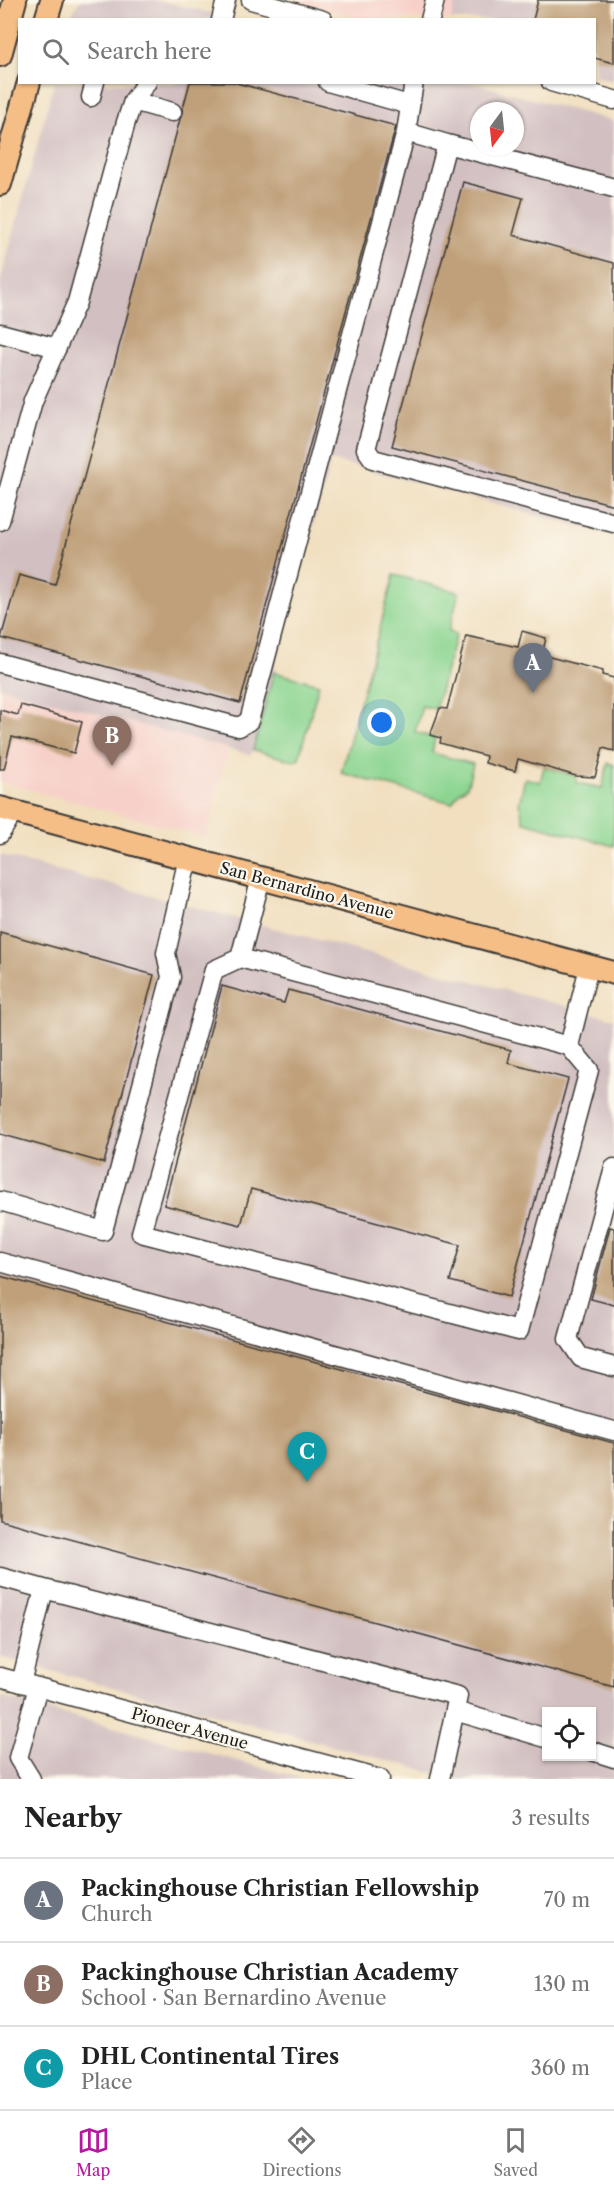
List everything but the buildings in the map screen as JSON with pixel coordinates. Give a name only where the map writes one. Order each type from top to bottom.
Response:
[{"type":"main road","points":[[0,56],[15,0]]},
{"type":"main road","points":[[47,18],[52,0]]},
{"type":"main road","points":[[0,184],[28,84]]},
{"type":"main road","name":"San Bernardino Avenue","points":[[7,810],[614,973]]},
{"type":"street","points":[[221,18],[226,0]]},
{"type":"street","points":[[251,0],[316,18]]},
{"type":"street","points":[[430,18],[435,0]]},
{"type":"street","points":[[0,521],[33,401],[78,302],[126,122],[133,101],[146,84]]},
{"type":"street","points":[[335,84],[409,105]]},
{"type":"street","points":[[0,663],[239,728],[249,721],[406,132],[414,84]]},
{"type":"street","points":[[558,84],[614,100]]},
{"type":"street","points":[[133,101],[172,112]]},
{"type":"street","points":[[406,132],[614,188]]},
{"type":"street","points":[[447,144],[366,449],[374,459],[614,523]]},
{"type":"street","points":[[0,333],[57,348]]},
{"type":"street","points":[[0,834],[7,810]]},
{"type":"street","points":[[0,1201],[104,1231],[171,977],[166,953],[188,858]]},
{"type":"street","points":[[240,958],[261,878]]},
{"type":"street","points":[[240,958],[569,1046],[590,1070],[519,1330],[141,1233],[214,970],[240,958]]},
{"type":"street","points":[[569,1046],[589,967]]},
{"type":"street","points":[[614,1168],[568,1339],[581,1358],[614,1367]]},
{"type":"street","points":[[0,1262],[614,1431]]},
{"type":"street","points":[[0,1577],[458,1696],[440,1779]]},
{"type":"street","points":[[21,1683],[44,1589]]},
{"type":"street","name":"Pioneer Avenue","points":[[0,1677],[380,1779]]},
{"type":"street","points":[[31,1779],[18,1758],[38,1688]]},
{"type":"street","points":[[455,1711],[542,1737]]},
{"type":"street","points":[[596,1753],[614,1758]]},
{"type":"shaded area","points":[[81,0],[156,0],[233,18],[72,18],[74,9]]},
{"type":"shaded area","points":[[291,0],[456,0],[452,18],[359,18]]},
{"type":"shaded area","points":[[456,0],[614,0],[614,81],[596,76],[596,18],[452,18]]},
{"type":"shaded area","points":[[54,84],[476,84],[614,121],[614,536],[331,460],[251,755],[0,687],[0,282]]},
{"type":"shaded area","points":[[0,687],[228,749],[206,837],[0,782]]},
{"type":"shaded area","points":[[0,855],[614,1019],[614,1779],[457,1779],[0,1657]]},
{"type":"shaded area","points":[[1,1697],[304,1779],[0,1779]]},
{"type":"green space","points":[[394,575],[459,592],[449,631],[456,634],[435,709],[422,706],[415,732],[435,738],[432,753],[473,764],[467,787],[459,792],[452,803],[341,773]]},
{"type":"green space","points":[[274,672],[319,684],[299,758],[294,761],[253,750]]},
{"type":"green space","points":[[608,763],[614,765],[614,846],[524,822],[519,803],[525,778],[540,782],[544,767],[576,776],[577,783],[602,788]]},
{"type":"place","name":"Packinghouse Christian Fellowship","points":[[533,693]]},
{"type":"place","name":"Packinghouse Christian Academy","points":[[112,766]]},
{"type":"place","name":"DHL Continental Tires","points":[[307,1482]]}]
